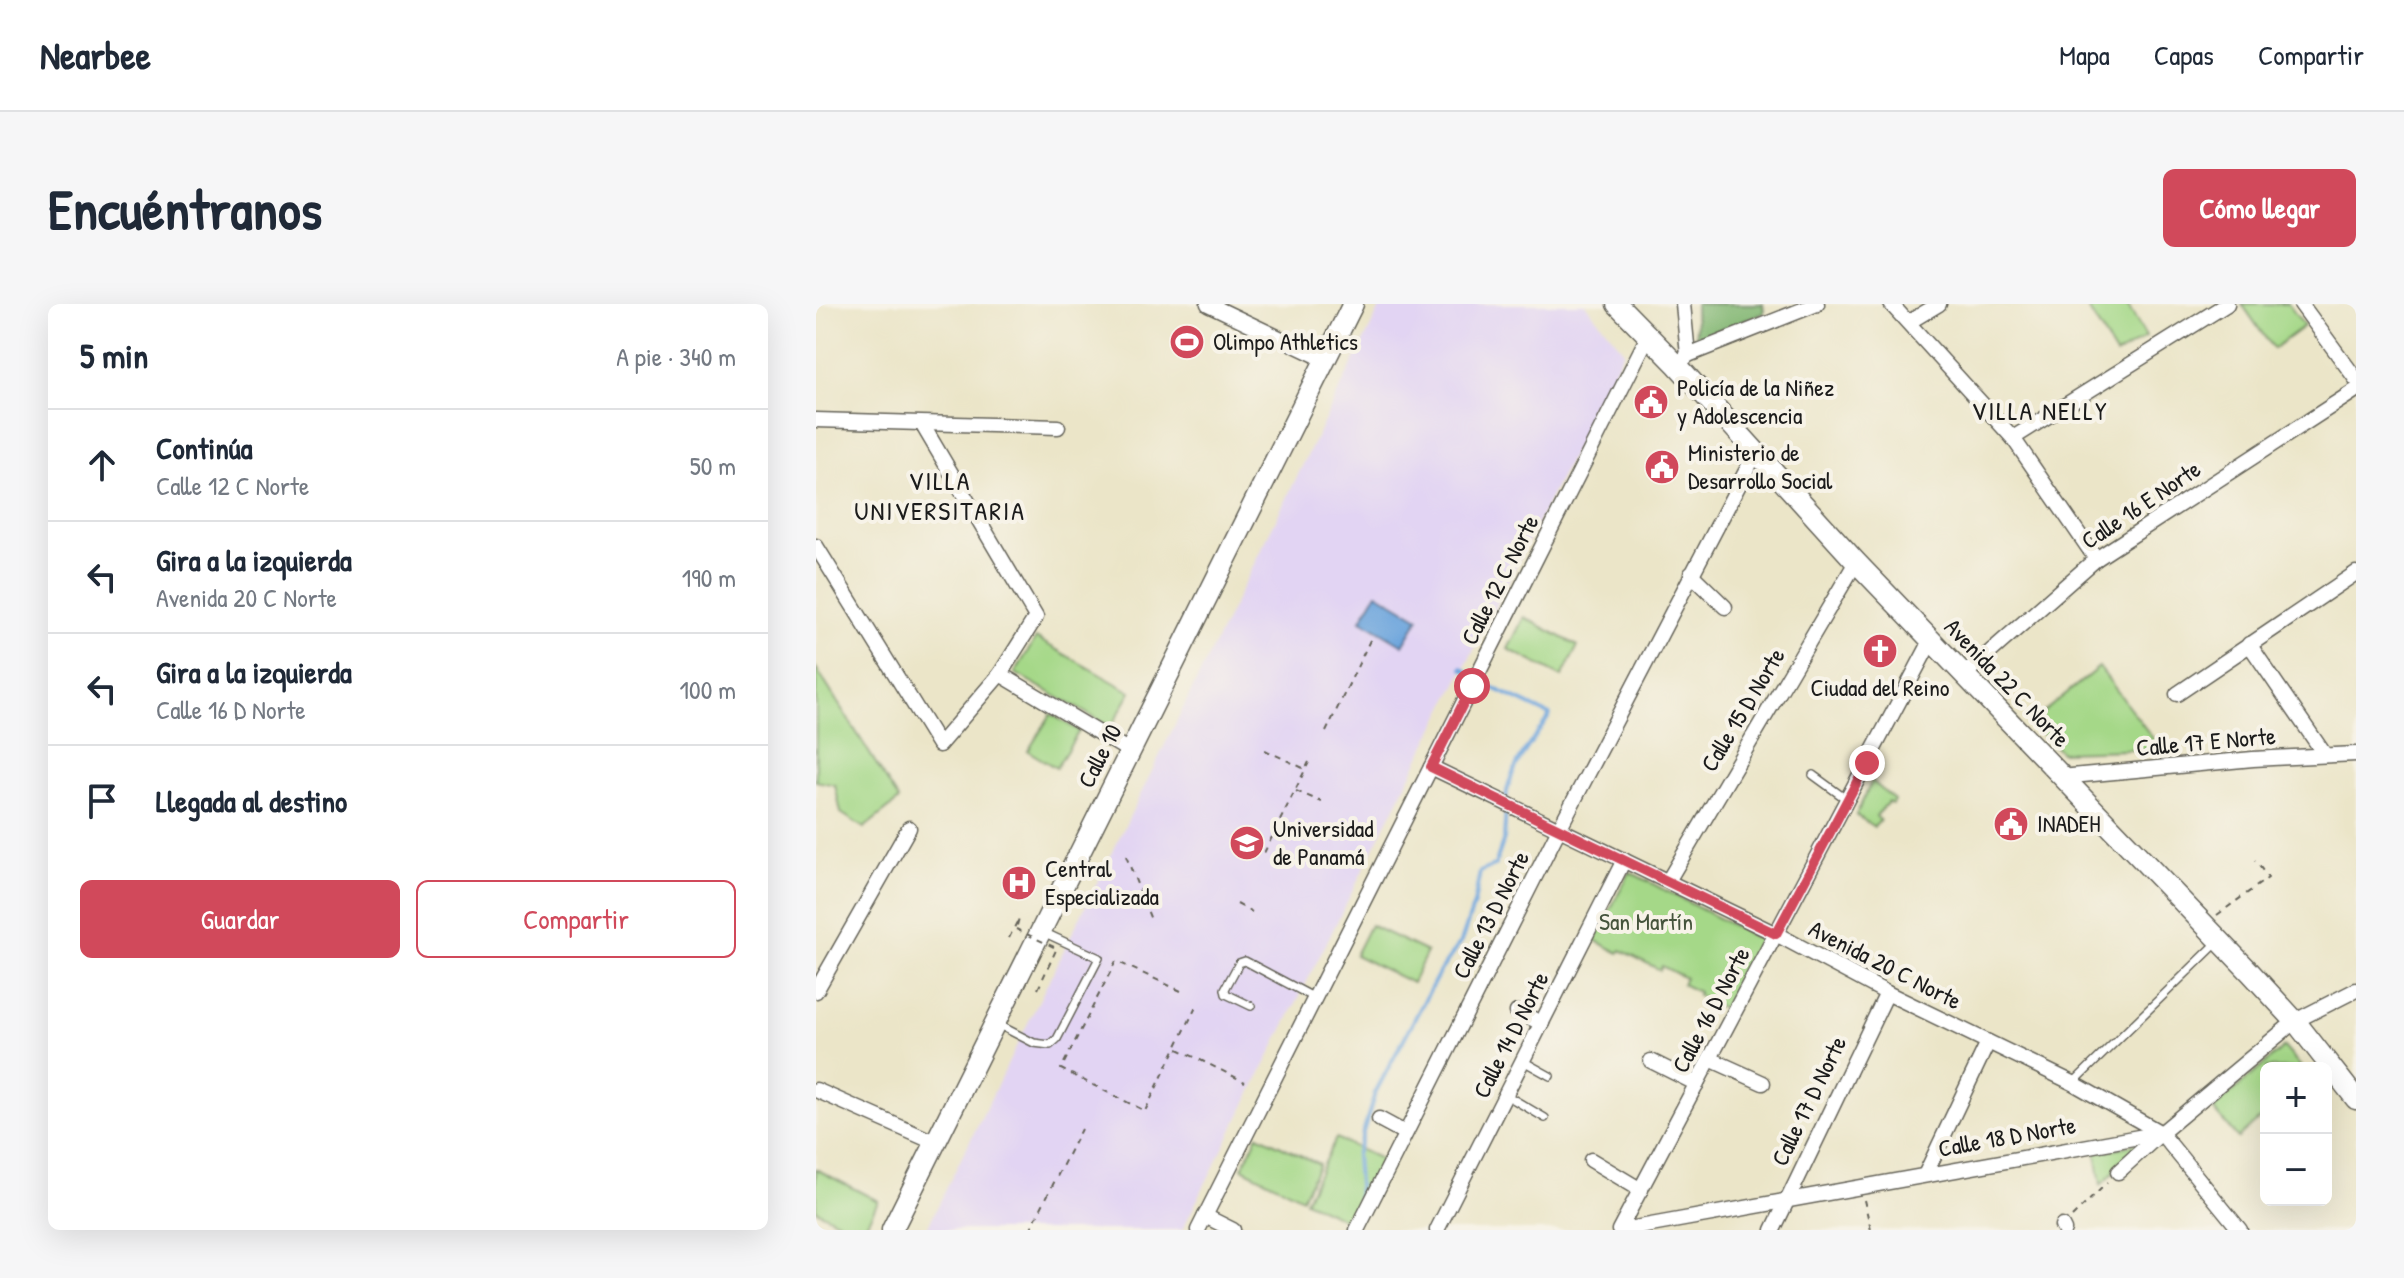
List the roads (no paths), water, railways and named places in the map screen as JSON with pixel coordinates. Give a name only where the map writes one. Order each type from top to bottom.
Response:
[{"type":"street","points":[[1208,304],[1326,360]]},
{"type":"street","name":"Calle 10","points":[[892,1230],[1353,304]]},
{"type":"street","name":"Avenida 22 C Norte","points":[[1617,304],[1648,336],[1682,360],[1756,452],[1856,562],[2295,1021],[2356,1099]]},
{"type":"street","points":[[1683,304],[1682,360],[1817,304]]},
{"type":"street","points":[[1891,304],[2013,438],[2096,559]]},
{"type":"street","points":[[1909,322],[1939,304]]},
{"type":"street","points":[[2013,438],[2227,304]]},
{"type":"street","points":[[2301,304],[2356,379]]},
{"type":"street","name":"Calle 12 C Norte","points":[[1198,1230],[1648,336]]},
{"type":"street","name":"Calle 16 E Norte","points":[[1964,675],[2096,559],[2356,390]]},
{"type":"street","points":[[816,420],[1058,427]]},
{"type":"street","points":[[816,546],[821,565],[939,745],[1000,674],[1036,617],[922,424]]},
{"type":"street","name":"Calle 13 D Norte","points":[[1357,1230],[1559,829],[1756,452]]},
{"type":"street","name":"Calle 15 D Norte","points":[[1668,881],[1856,562]]},
{"type":"street","points":[[2177,694],[2356,573]]},
{"type":"street","points":[[1691,574],[1725,607]]},
{"type":"street","name":"Calle 16 D Norte","points":[[1621,1230],[1931,641]]},
{"type":"street","points":[[2249,644],[2325,755]]},
{"type":"street","points":[[1000,674],[1131,752]]},
{"type":"street","name":"Calle 17 E Norte","points":[[2061,777],[2253,759],[2356,754]]},
{"type":"street","name":"Avenida 20 C Norte","points":[[1431,767],[1776,934],[1887,993],[2073,1083],[2161,1133],[2240,1230]]},
{"type":"street","points":[[816,991],[909,828]]},
{"type":"street","name":"Calle 14 D Norte","points":[[1437,1230],[1624,860]]},
{"type":"street","points":[[2118,1172],[2295,1021],[2356,990]]},
{"type":"street","name":"Calle 17 D Norte","points":[[1773,1230],[1887,993]]},
{"type":"street","points":[[1517,1012],[1542,1023]]},
{"type":"street","points":[[1926,1173],[1988,1042]]},
{"type":"street","points":[[1710,1059],[1763,1083]]},
{"type":"street","points":[[1651,1061],[1697,1084]]},
{"type":"street","points":[[816,1090],[936,1143]]},
{"type":"street","points":[[1379,1119],[1405,1133]]},
{"type":"street","name":"Calle 18 D Norte","points":[[1621,1230],[2161,1133]]},
{"type":"street","points":[[1591,1160],[1641,1190]]},
{"type":"street","points":[[1205,1216],[1233,1230]]},
{"type":"lane","points":[[1813,775],[1846,799]]},
{"type":"lane","points":[[996,1023],[1034,1043],[1050,1045],[1057,1039],[1099,958],[1041,931]]},
{"type":"lane","points":[[2073,1083],[2219,941]]},
{"type":"lane","points":[[1251,1006],[1226,994],[1225,989],[1239,963],[1245,961],[1315,998]]},
{"type":"lane","points":[[1523,1061],[1550,1076]]},
{"type":"lane","points":[[1506,1095],[1545,1118]]},
{"type":"water","points":[[1377,593],[1419,618],[1403,645],[1361,620]]},
{"type":"waterway","points":[[1462,668],[1485,684],[1550,715],[1516,766],[1506,800]]},
{"type":"waterway","points":[[1360,1213],[1356,1155],[1375,1093],[1440,971],[1461,942],[1474,904],[1480,872],[1495,865],[1504,839],[1506,806]]},
{"type":"place","name":"Olimpo Athletics","points":[[1187,342]]},
{"type":"place","name":"Policía de la Niñez y Adolescencia","points":[[1651,402]]},
{"type":"place","name":"Ministerio de Desarrollo Social","points":[[1662,467]]},
{"type":"place","name":"Ciudad del Reino","points":[[1880,651]]},
{"type":"place","name":"INADEH","points":[[2011,824]]},
{"type":"place","name":"Universidad de Panamá","points":[[1247,843]]},
{"type":"place","name":"Central Especializada","points":[[1019,883]]},
{"type":"district","name":"VILLA NELLY","points":[[2040,411]]},
{"type":"district","name":"VILLA UNIVERSITARIA","points":[[940,496]]},
{"type":"park label","name":"San Martín","points":[[1646,922]]}]
